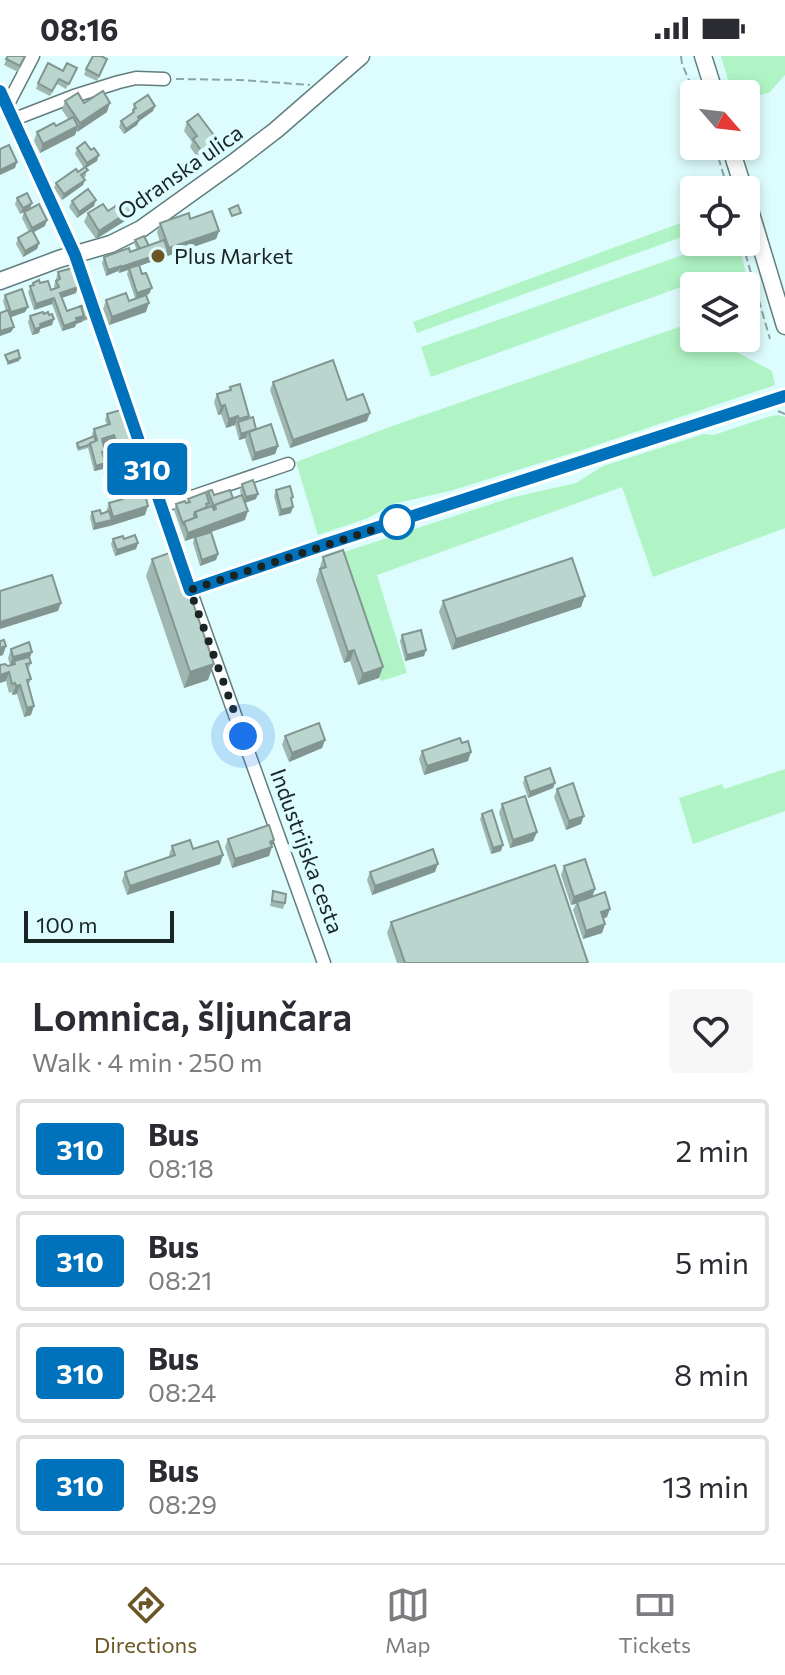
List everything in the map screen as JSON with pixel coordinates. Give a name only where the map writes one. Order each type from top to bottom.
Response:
[{"type":"main road","name":"Odranska ulica","points":[[0,281],[111,244],[141,229],[233,163],[361,56]]},
{"type":"main road","points":[[703,56],[711,80]]},
{"type":"main road","points":[[760,243],[785,326]]},
{"type":"street","points":[[7,106],[33,56]]},
{"type":"street","points":[[12,120],[119,82],[136,78],[164,79]]},
{"type":"street","name":"Industrijska cesta","points":[[0,91],[75,255],[160,506],[324,963]]},
{"type":"street","points":[[190,590],[785,396]]},
{"type":"street","points":[[160,506],[288,464]]},
{"type":"path","points":[[681,56],[689,80]]},
{"type":"path","points":[[164,79],[241,80],[327,87]]},
{"type":"path","points":[[746,256],[770,339]]},
{"type":"green space","points":[[721,56],[785,56],[785,75],[769,93],[760,95],[760,80],[728,80]]},
{"type":"green space","points":[[680,223],[680,238],[417,333],[413,322]]},
{"type":"green space","points":[[680,256],[742,256],[746,272],[680,272],[680,287],[431,377],[421,347]]},
{"type":"green space","points":[[680,327],[680,352],[736,352],[772,371],[775,385],[582,450],[450,491],[393,504],[368,518],[318,535],[296,462]]},
{"type":"green space","points":[[778,415],[785,417],[785,528],[653,577],[622,487],[377,575],[407,673],[381,681],[338,554],[510,498],[576,483],[603,466],[704,434],[714,435]]},
{"type":"green space","points":[[785,769],[785,811],[693,844],[679,798],[722,784],[724,789]]},
{"type":"building","points":[[8,56],[25,56],[20,66],[6,59]]},
{"type":"building","points":[[93,56],[107,59],[99,76],[86,69]]},
{"type":"building","points":[[48,63],[63,71],[67,63],[77,68],[69,84],[59,79],[52,91],[38,83]]},
{"type":"building","points":[[103,91],[110,103],[80,123],[65,101],[78,93],[84,103]]},
{"type":"building","points":[[148,95],[155,106],[126,129],[121,121],[134,112],[134,104]]},
{"type":"building","points":[[198,114],[219,142],[203,153],[193,139],[197,136],[187,122]]},
{"type":"building","points":[[73,117],[78,126],[43,144],[37,132]]},
{"type":"building","points":[[85,142],[99,155],[87,163],[77,148]]},
{"type":"building","points":[[9,145],[17,162],[0,170],[0,149]]},
{"type":"building","points":[[85,167],[88,170],[81,175],[85,180],[64,194],[56,183],[76,169],[78,172]]},
{"type":"building","points":[[88,189],[96,200],[79,212],[72,201]]},
{"type":"building","points":[[27,193],[32,203],[23,208],[17,198]]},
{"type":"building","points":[[125,200],[131,210],[99,231],[88,213],[103,204],[108,211]]},
{"type":"building","points":[[39,204],[47,220],[32,228],[24,212]]},
{"type":"building","points":[[238,205],[241,213],[232,216],[229,209]]},
{"type":"building","points":[[212,211],[219,231],[169,248],[160,223],[189,213],[190,219]]},
{"type":"building","points":[[32,230],[39,243],[25,251],[18,238]]},
{"type":"building","points":[[144,236],[149,246],[140,249],[135,240]]},
{"type":"building","points":[[164,240],[168,251],[108,270],[104,257]]},
{"type":"building","points":[[139,265],[152,288],[137,293],[129,268]]},
{"type":"building","points":[[72,268],[78,287],[60,293],[67,311],[81,306],[84,316],[64,326],[54,298],[36,304],[30,286],[39,280],[40,283],[48,281],[51,290],[59,287],[56,281],[60,279],[58,272]]},
{"type":"building","points":[[22,289],[28,307],[11,312],[5,295]]},
{"type":"building","points":[[126,293],[129,301],[146,295],[149,303],[112,317],[106,300]]},
{"type":"building","points":[[86,305],[90,316],[83,319],[81,306]]},
{"type":"building","points":[[8,310],[14,327],[0,331],[0,313]]},
{"type":"building","points":[[43,312],[52,314],[54,319],[35,329],[30,316]]},
{"type":"building","points":[[18,350],[20,358],[8,362],[5,355]]},
{"type":"building","points":[[333,360],[347,400],[363,394],[370,413],[293,440],[273,382]]},
{"type":"building","points":[[240,384],[249,416],[229,419],[225,405],[221,406],[217,394]]},
{"type":"building","points":[[121,410],[138,467],[108,476],[105,468],[127,463],[124,454],[116,456],[111,439],[115,438],[114,435],[102,439],[105,463],[96,466],[90,443],[97,440],[94,429],[110,424],[107,414]]},
{"type":"building","points":[[253,417],[256,429],[241,434],[238,422]]},
{"type":"building","points":[[271,424],[278,446],[255,453],[249,432]]},
{"type":"building","points":[[94,436],[96,441],[79,448],[77,443]]},
{"type":"building","points":[[253,480],[258,494],[246,497],[242,484]]},
{"type":"building","points":[[290,486],[293,507],[281,510],[276,490]]},
{"type":"building","points":[[212,490],[214,495],[230,490],[233,498],[214,507],[208,491]]},
{"type":"building","points":[[128,491],[129,495],[144,491],[148,506],[113,517],[109,503],[123,499],[122,493]]},
{"type":"building","points":[[206,492],[207,507],[195,512],[195,518],[183,524],[176,504],[190,502],[188,499]]},
{"type":"building","points":[[242,495],[248,511],[188,533],[184,522],[197,517],[195,512],[212,506],[214,510],[215,505]]},
{"type":"building","points":[[100,510],[101,514],[109,511],[112,520],[95,524],[92,512]]},
{"type":"building","points":[[211,532],[218,554],[202,560],[195,537]]},
{"type":"building","points":[[135,535],[138,543],[117,550],[113,539]]},
{"type":"building","points":[[343,550],[383,667],[363,674],[354,650],[348,652],[320,569],[326,567],[323,557]]},
{"type":"building","points":[[175,551],[214,664],[190,672],[152,559]]},
{"type":"building","points":[[572,558],[585,596],[456,639],[443,601]]},
{"type":"building","points":[[52,575],[61,603],[0,622],[0,591]]},
{"type":"building","points":[[421,630],[426,650],[407,655],[402,635]]},
{"type":"building","points":[[29,642],[32,652],[13,657],[11,649]]},
{"type":"building","points":[[29,657],[31,663],[26,664],[31,679],[27,680],[34,706],[27,708],[20,685],[12,684],[9,672],[0,675],[0,665],[8,666]]},
{"type":"building","points":[[319,723],[325,740],[292,753],[285,736]]},
{"type":"building","points":[[460,738],[462,743],[468,741],[471,752],[427,766],[422,751]]},
{"type":"building","points":[[550,768],[555,783],[530,792],[525,777]]},
{"type":"building","points":[[573,783],[584,816],[569,821],[557,789]]},
{"type":"building","points":[[525,796],[537,832],[513,840],[502,804]]},
{"type":"building","points":[[492,810],[503,845],[493,848],[482,814]]},
{"type":"building","points":[[269,825],[274,840],[270,842],[272,847],[235,859],[228,839]]},
{"type":"building","points":[[190,840],[193,849],[218,841],[223,855],[130,886],[125,872],[175,855],[172,846]]},
{"type":"building","points":[[433,849],[438,864],[375,886],[370,872]]},
{"type":"building","points":[[585,859],[595,889],[574,897],[564,866]]},
{"type":"building","points":[[555,865],[588,963],[405,963],[391,922]]},
{"type":"building","points":[[273,891],[286,894],[285,903],[272,901]]},
{"type":"building","points":[[605,892],[610,909],[601,912],[605,924],[586,931],[577,902]]},
{"type":"bus line","name":"310","points":[[0,91],[75,255],[190,590],[785,396]]},
{"type":"place","name":"Plus Market","points":[[158,256]]},
{"type":"route","points":[[243,736],[190,590],[397,522]]}]
